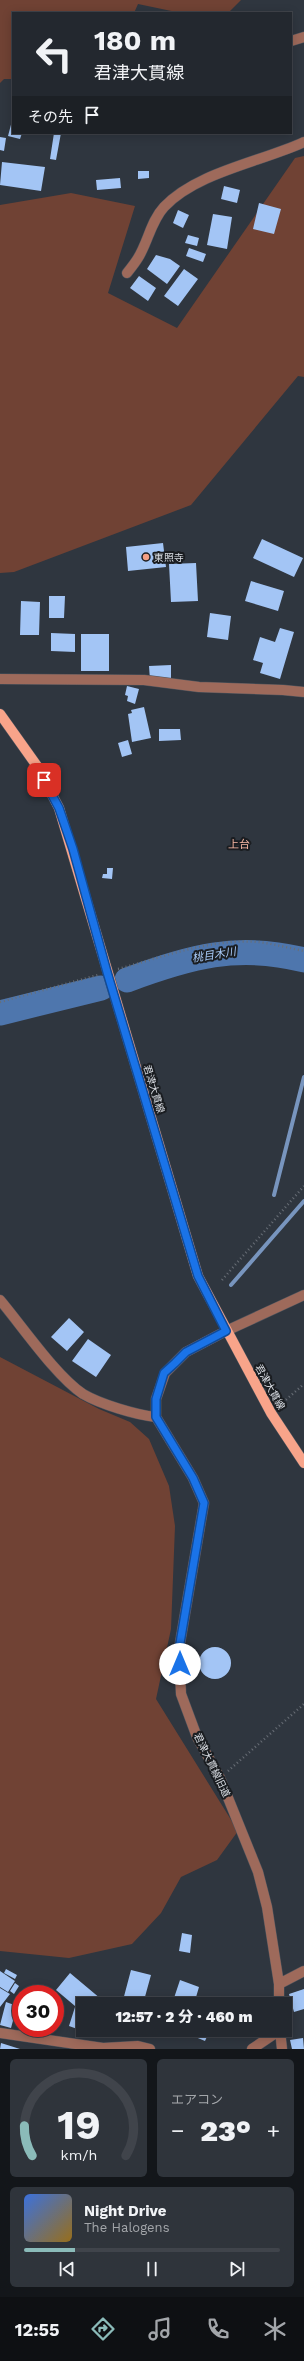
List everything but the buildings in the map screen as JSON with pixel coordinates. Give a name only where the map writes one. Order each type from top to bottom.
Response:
[{"type":"main road","name":"君津大貫線","points":[[0,714],[37,766],[59,808],[198,1276],[271,1413],[304,1463]]},
{"type":"street","points":[[292,41],[304,37]]},
{"type":"street","points":[[127,273],[138,258],[145,239],[164,207],[200,181],[283,152],[304,142]]},
{"type":"street","points":[[0,679],[144,680],[199,687],[304,692]]},
{"type":"street","points":[[0,1300],[56,1368],[83,1394],[136,1414],[156,1417],[156,1399],[164,1373],[186,1352],[226,1331],[304,1295]]},
{"type":"street","name":"君津大貫線旧道","points":[[156,1417],[193,1478],[204,1503],[179,1649],[181,1694],[197,1737],[220,1778],[258,1872],[267,1907],[280,1997]]},
{"type":"street","points":[[279,1984],[304,1971]]},
{"type":"street","points":[[0,2033],[103,2048],[138,2046],[150,2049]]},
{"type":"street","points":[[252,2049],[270,2037]]},
{"type":"street","points":[[281,2037],[282,2049]]},
{"type":"path","points":[[0,1002],[197,947],[230,943],[259,942],[304,951]]},
{"type":"path","points":[[222,1280],[304,1186]]},
{"type":"path","points":[[271,1413],[304,1384]]},
{"type":"path","points":[[220,1778],[304,1704]]},
{"type":"shaded area","points":[[0,0],[241,0],[229,12],[176,12],[138,4],[134,12],[12,12],[12,79],[4,79],[0,83]]},
{"type":"shaded area","points":[[304,156],[304,377],[298,376],[191,505],[14,572],[0,573],[0,205],[71,193],[135,206],[108,293],[177,328],[295,158]]},
{"type":"shaded area","points":[[0,1357],[99,1409],[130,1422],[149,1439],[169,1486],[175,1526],[171,1629],[156,1699],[238,1831],[217,1860],[181,1877],[161,1913],[132,1944],[69,1958],[0,1951]]},
{"type":"waterway","name":"桃目木川","points":[[127,980],[171,965],[214,955],[257,953],[280,955],[304,960]]},
{"type":"waterway","name":"桃目木川","points":[[0,1013],[101,988]]},
{"type":"waterway","points":[[274,1195],[304,1077]]},
{"type":"waterway","points":[[231,1285],[304,1201]]},
{"type":"place","name":"東照寺","points":[[146,557]]},
{"type":"district","name":"上台","points":[[239,844]]},
{"type":"route","points":[[44,780],[59,808],[73,849],[107,972],[198,1276],[226,1331],[186,1352],[164,1373],[156,1399],[156,1417],[193,1478],[204,1503],[179,1649],[180,1664]]}]
